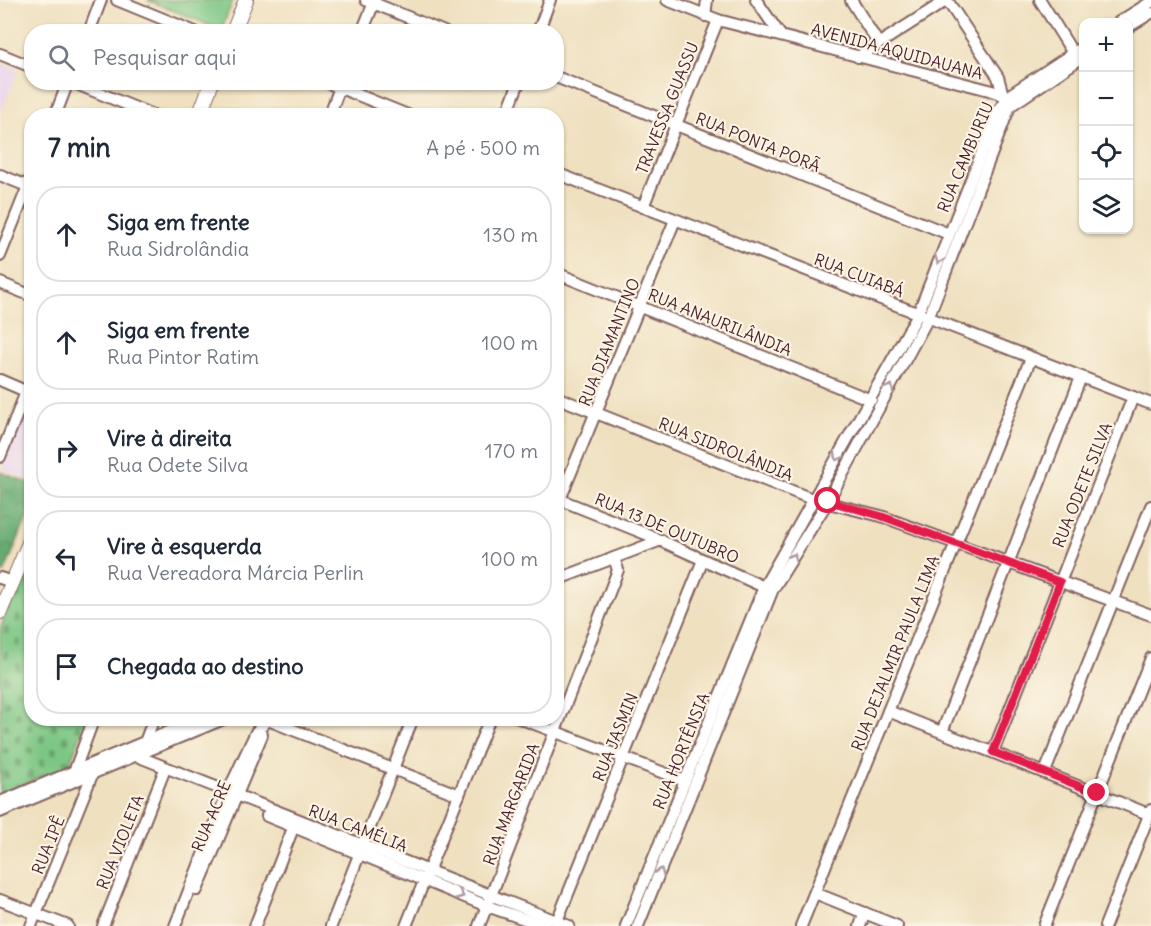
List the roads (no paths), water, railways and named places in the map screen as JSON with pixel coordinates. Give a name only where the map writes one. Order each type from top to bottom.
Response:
[{"type":"main road","points":[[236,24],[246,0]]},
{"type":"main road","points":[[202,108],[209,90]]},
{"type":"main road","points":[[0,612],[6,582],[24,550]]},
{"type":"street","points":[[92,24],[101,0]]},
{"type":"street","points":[[117,0],[176,24]]},
{"type":"street","points":[[541,24],[549,0]]},
{"type":"street","name":"AVENIDA AQUIDAUANA","points":[[668,0],[718,20],[858,57],[1006,100]]},
{"type":"street","points":[[705,16],[707,0]]},
{"type":"street","points":[[756,0],[781,36]]},
{"type":"street","points":[[851,0],[878,43]]},
{"type":"street","points":[[858,57],[947,0],[998,77],[1006,100]]},
{"type":"street","points":[[1040,0],[1078,56]]},
{"type":"street","points":[[365,24],[372,1],[425,24]]},
{"type":"street","points":[[1126,18],[1146,6]]},
{"type":"street","points":[[1133,21],[1146,6]]},
{"type":"street","name":"TRAVESSA GUASSU","points":[[643,207],[718,20]]},
{"type":"street","points":[[0,54],[24,64]]},
{"type":"street","name":"RUA CAMBURIU","points":[[923,316],[981,168],[998,111],[1006,100],[1032,79],[1078,56]]},
{"type":"street","name":"RUA PONTA PORÃ","points":[[564,80],[949,234]]},
{"type":"street","points":[[59,108],[66,90]]},
{"type":"street","points":[[90,90],[135,108]]},
{"type":"street","points":[[333,108],[339,90]]},
{"type":"street","points":[[352,90],[392,108]]},
{"type":"street","points":[[509,108],[516,90]]},
{"type":"street","name":"RUA CAMBURIU","points":[[923,316],[949,234],[981,168]]},
{"type":"street","points":[[0,175],[24,181]]},
{"type":"street","name":"RUA CUIABÁ","points":[[564,176],[1151,404]]},
{"type":"street","points":[[0,256],[24,198]]},
{"type":"street","name":"RUA DIAMANTINO","points":[[564,488],[675,220]]},
{"type":"street","name":"RUA ANAURILÂNDIA","points":[[564,276],[871,400]]},
{"type":"street","points":[[0,283],[24,293]]},
{"type":"street","points":[[638,926],[773,589],[828,501],[923,316]]},
{"type":"street","name":"RUA HORTÊNSIA","points":[[626,926],[764,587],[812,499],[923,316]]},
{"type":"street","name":"RUA DEJALMIR PAULA LIMA","points":[[801,926],[1031,358]]},
{"type":"street","points":[[942,732],[1081,377]]},
{"type":"street","points":[[0,380],[24,391]]},
{"type":"street","name":"RUA ODETE SILVA","points":[[993,752],[1133,397]]},
{"type":"street","name":"RUA SIDROLÂNDIA","points":[[564,400],[812,499],[828,501],[881,516],[1151,615]]},
{"type":"street","points":[[0,457],[24,404]]},
{"type":"street","name":"RUA 13 DE OUTUBRO","points":[[564,504],[661,540],[764,587]]},
{"type":"street","points":[[1045,772],[1151,506]]},
{"type":"street","points":[[564,577],[661,540]]},
{"type":"street","name":"RUA MARGARIDA","points":[[564,709],[618,570],[614,558]]},
{"type":"street","name":"RUA JASMIN","points":[[556,924],[703,560]]},
{"type":"street","points":[[1044,926],[1151,658]]},
{"type":"street","points":[[888,711],[1150,813],[1105,926]]},
{"type":"street","points":[[74,772],[91,726]]},
{"type":"street","points":[[145,742],[151,726]]},
{"type":"street","points":[[0,812],[92,775],[135,752],[145,742],[183,726]]},
{"type":"street","points":[[0,802],[74,772],[205,726]]},
{"type":"street","name":"RUA ACRE","points":[[182,926],[230,798],[265,726]]},
{"type":"street","points":[[286,726],[459,795]]},
{"type":"street","points":[[331,926],[410,726]]},
{"type":"street","points":[[406,926],[487,726]]},
{"type":"street","points":[[540,726],[685,781]]},
{"type":"street","name":"RUA MARGARIDA","points":[[479,926],[557,726]]},
{"type":"street","points":[[135,752],[164,773],[426,875],[544,926]]},
{"type":"street","name":"RUA VIOLETA","points":[[103,926],[164,773]]},
{"type":"street","name":"RUA IPÊ","points":[[31,926],[92,775]]},
{"type":"street","points":[[175,926],[230,798]]},
{"type":"street","points":[[255,926],[295,824]]},
{"type":"street","points":[[815,893],[897,926]]},
{"type":"street","points":[[0,900],[68,926]]},
{"type":"street","points":[[489,901],[556,924],[569,926]]},
{"type":"street","points":[[860,926],[865,913]]}]
